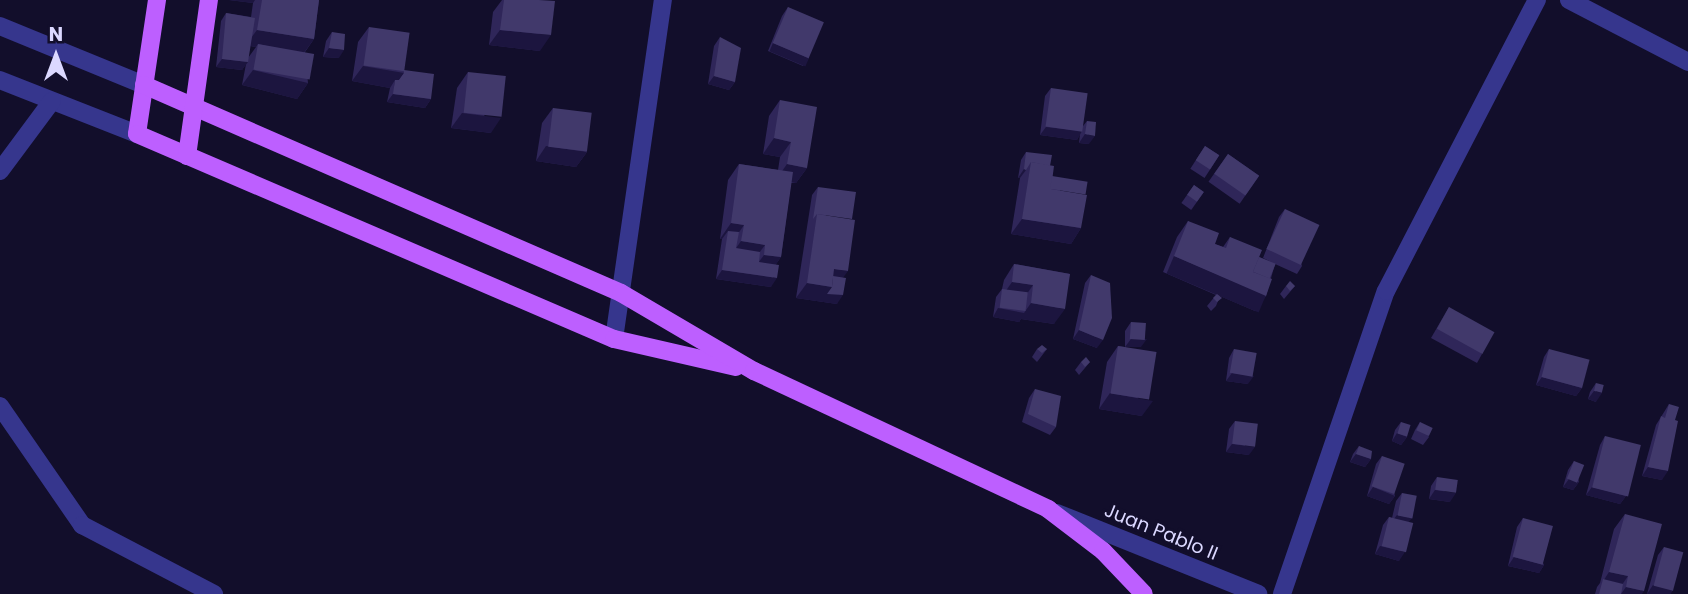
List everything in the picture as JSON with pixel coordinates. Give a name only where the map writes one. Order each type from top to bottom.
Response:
[{"type":"main road","points":[[157,0],[136,134],[614,340],[754,371]]},
{"type":"main road","points":[[187,156],[209,0]]},
{"type":"main road","points":[[144,85],[621,293],[754,371],[1048,509],[1103,551],[1143,594]]},
{"type":"street","points":[[614,340],[663,0]]},
{"type":"street","points":[[1282,594],[1385,291],[1537,0]]},
{"type":"street","points":[[1569,0],[1688,62]]},
{"type":"street","points":[[0,26],[144,85]]},
{"type":"street","points":[[0,80],[136,134]]},
{"type":"street","points":[[0,171],[51,101]]},
{"type":"street","points":[[0,406],[82,525],[214,594]]},
{"type":"street","name":"Juan Pablo II","points":[[1048,509],[1258,594]]},
{"type":"building","points":[[262,0],[319,0],[314,39],[257,30]]},
{"type":"building","points":[[504,0],[555,1],[551,35],[500,30]]},
{"type":"building","points":[[788,7],[824,22],[809,58],[773,43]]},
{"type":"building","points":[[226,13],[255,18],[248,62],[222,59]]},
{"type":"building","points":[[369,27],[410,33],[404,71],[364,66]]},
{"type":"building","points":[[332,32],[345,34],[344,50],[329,48]]},
{"type":"building","points":[[720,37],[741,48],[735,82],[714,76]]},
{"type":"building","points":[[258,44],[314,54],[310,80],[253,70]]},
{"type":"building","points":[[404,70],[434,74],[431,99],[393,94],[395,80],[399,80]]},
{"type":"building","points":[[468,72],[506,76],[502,117],[464,113]]},
{"type":"building","points":[[1051,88],[1088,93],[1082,132],[1046,127]]},
{"type":"building","points":[[780,100],[817,107],[807,168],[787,164],[791,142],[774,138]]},
{"type":"building","points":[[553,108],[592,113],[587,151],[548,147]]},
{"type":"building","points":[[1087,121],[1096,122],[1095,136],[1085,134]]},
{"type":"building","points":[[1205,146],[1219,155],[1210,170],[1196,160]]},
{"type":"building","points":[[1026,152],[1052,155],[1050,166],[1031,162],[1026,170],[1024,169]]},
{"type":"building","points":[[1228,154],[1259,176],[1245,195],[1214,174]]},
{"type":"building","points":[[1031,162],[1054,166],[1051,189],[1087,195],[1081,228],[1022,219]]},
{"type":"building","points":[[739,164],[793,172],[781,257],[764,255],[765,245],[741,241],[744,225],[731,223]]},
{"type":"building","points":[[1052,176],[1088,182],[1086,194],[1050,189]]},
{"type":"building","points":[[1194,185],[1204,192],[1197,202],[1187,195]]},
{"type":"building","points":[[818,187],[856,192],[852,219],[817,214],[813,219]]},
{"type":"building","points":[[1285,209],[1319,225],[1301,265],[1266,249]]},
{"type":"building","points":[[817,214],[855,220],[848,271],[834,269],[832,287],[807,283]]},
{"type":"building","points":[[1188,221],[1219,233],[1215,244],[1226,248],[1230,237],[1262,250],[1253,272],[1272,279],[1266,296],[1174,256]]},
{"type":"building","points":[[728,231],[739,232],[736,248],[760,252],[759,262],[779,265],[777,278],[722,270]]},
{"type":"building","points":[[1259,257],[1276,264],[1270,279],[1253,272]]},
{"type":"building","points":[[1014,264],[1070,274],[1065,309],[1031,303],[1033,285],[1012,282]]},
{"type":"building","points":[[1091,275],[1110,283],[1112,318],[1103,340],[1079,330]]},
{"type":"building","points":[[833,276],[846,278],[843,295],[827,294],[832,287]]},
{"type":"building","points":[[1290,281],[1295,286],[1290,291],[1286,286]]},
{"type":"building","points":[[1002,289],[1028,292],[1025,311],[1000,308]]},
{"type":"building","points":[[1217,294],[1222,298],[1217,302],[1213,298]]},
{"type":"building","points":[[1449,307],[1494,332],[1482,354],[1437,329]]},
{"type":"building","points":[[1131,322],[1146,323],[1145,340],[1130,339]]},
{"type":"building","points":[[1042,345],[1047,349],[1042,353],[1037,349]]},
{"type":"building","points":[[1118,346],[1157,352],[1149,400],[1110,393]]},
{"type":"building","points":[[1234,349],[1257,353],[1252,377],[1230,373]]},
{"type":"building","points":[[1549,349],[1590,360],[1582,388],[1541,377]]},
{"type":"building","points":[[1086,357],[1090,362],[1085,367],[1081,362]]},
{"type":"building","points":[[1596,383],[1604,385],[1602,393],[1594,391]]},
{"type":"building","points":[[1035,389],[1061,396],[1056,427],[1028,414]]},
{"type":"building","points":[[1669,404],[1679,407],[1668,471],[1648,467],[1661,416],[1665,418]]},
{"type":"building","points":[[1235,421],[1258,424],[1255,447],[1232,444]]},
{"type":"building","points":[[1401,422],[1411,425],[1407,436],[1397,433]]},
{"type":"building","points":[[1420,422],[1433,428],[1429,436],[1416,430]]},
{"type":"building","points":[[1605,436],[1641,445],[1628,496],[1592,487]]},
{"type":"building","points":[[1359,446],[1372,451],[1371,459],[1356,454]]},
{"type":"building","points":[[1382,456],[1405,464],[1394,494],[1372,486]]},
{"type":"building","points":[[1574,461],[1584,465],[1577,483],[1567,479]]},
{"type":"building","points":[[1437,477],[1458,480],[1456,493],[1435,490]]},
{"type":"building","points":[[1402,493],[1417,496],[1412,518],[1398,516]]},
{"type":"building","points":[[1625,514],[1662,524],[1644,591],[1626,587],[1628,576],[1609,572]]},
{"type":"building","points":[[1389,517],[1413,523],[1406,552],[1382,546]]},
{"type":"building","points":[[1523,518],[1553,526],[1543,565],[1513,557]]},
{"type":"building","points":[[1664,547],[1683,552],[1673,591],[1654,586]]},
{"type":"building","points":[[1603,579],[1623,584],[1621,594],[1599,594]]}]
